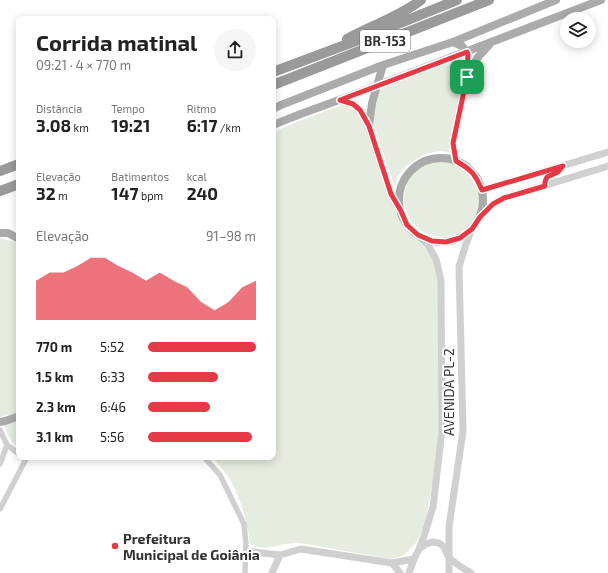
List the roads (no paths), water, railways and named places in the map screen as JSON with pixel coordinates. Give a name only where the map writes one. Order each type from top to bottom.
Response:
[{"type":"highway","points":[[328,52],[352,36],[400,14],[421,0]]},
{"type":"highway","name":"BR-153","points":[[276,71],[354,42],[457,0]]},
{"type":"highway","name":"BR-153","points":[[276,84],[489,0]]},
{"type":"highway","points":[[0,171],[16,165]]},
{"type":"highway","points":[[0,191],[16,185]]},
{"type":"main road","points":[[276,108],[383,65],[453,42],[556,0]]},
{"type":"main road","points":[[276,124],[601,0]]},
{"type":"main road","points":[[453,42],[462,46],[468,54],[467,77],[453,143],[456,161]]},
{"type":"main road","points":[[467,77],[478,57],[490,43]]},
{"type":"main road","points":[[369,126],[372,103],[383,65]]},
{"type":"main road","points":[[340,100],[353,104],[360,110],[369,126],[391,194],[407,225],[418,235],[432,241],[446,242],[460,238],[472,229],[480,217],[483,204],[482,190],[477,178],[468,168],[456,161],[445,158],[434,158],[423,162],[413,169],[406,177],[401,188],[399,199],[401,211]]},
{"type":"main road","points":[[4,233],[16,232]]},
{"type":"main road","points":[[4,233],[16,238]]},
{"type":"main road","points":[[0,422],[16,417]]},
{"type":"street","points":[[482,190],[608,152]]},
{"type":"street","points":[[545,186],[547,177],[558,172],[563,166]]},
{"type":"street","points":[[480,217],[493,204],[504,198],[608,166]]},
{"type":"street","name":"AVENIDA PL-2","points":[[449,573],[449,527],[463,431],[459,267],[472,229]]},
{"type":"street","name":"AVENIDA PL-2","points":[[409,573],[424,536],[432,507],[442,431],[441,280],[436,259],[428,245],[418,235]]},
{"type":"street","points":[[0,430],[7,445],[16,452]]},
{"type":"street","points":[[0,464],[7,445]]},
{"type":"street","points":[[0,509],[25,460]]},
{"type":"street","points":[[207,460],[220,475],[244,524],[246,544],[245,573]]},
{"type":"street","points":[[419,549],[432,542],[439,543],[444,547],[449,558],[460,567],[471,573]]},
{"type":"street","points":[[246,551],[280,554],[301,549],[392,563],[414,559]]},
{"type":"street","points":[[272,573],[280,554]]},
{"type":"street","points":[[392,563],[400,573]]},
{"type":"place","name":"Prefeitura Municipal de Goiânia","points":[[115,546]]}]
